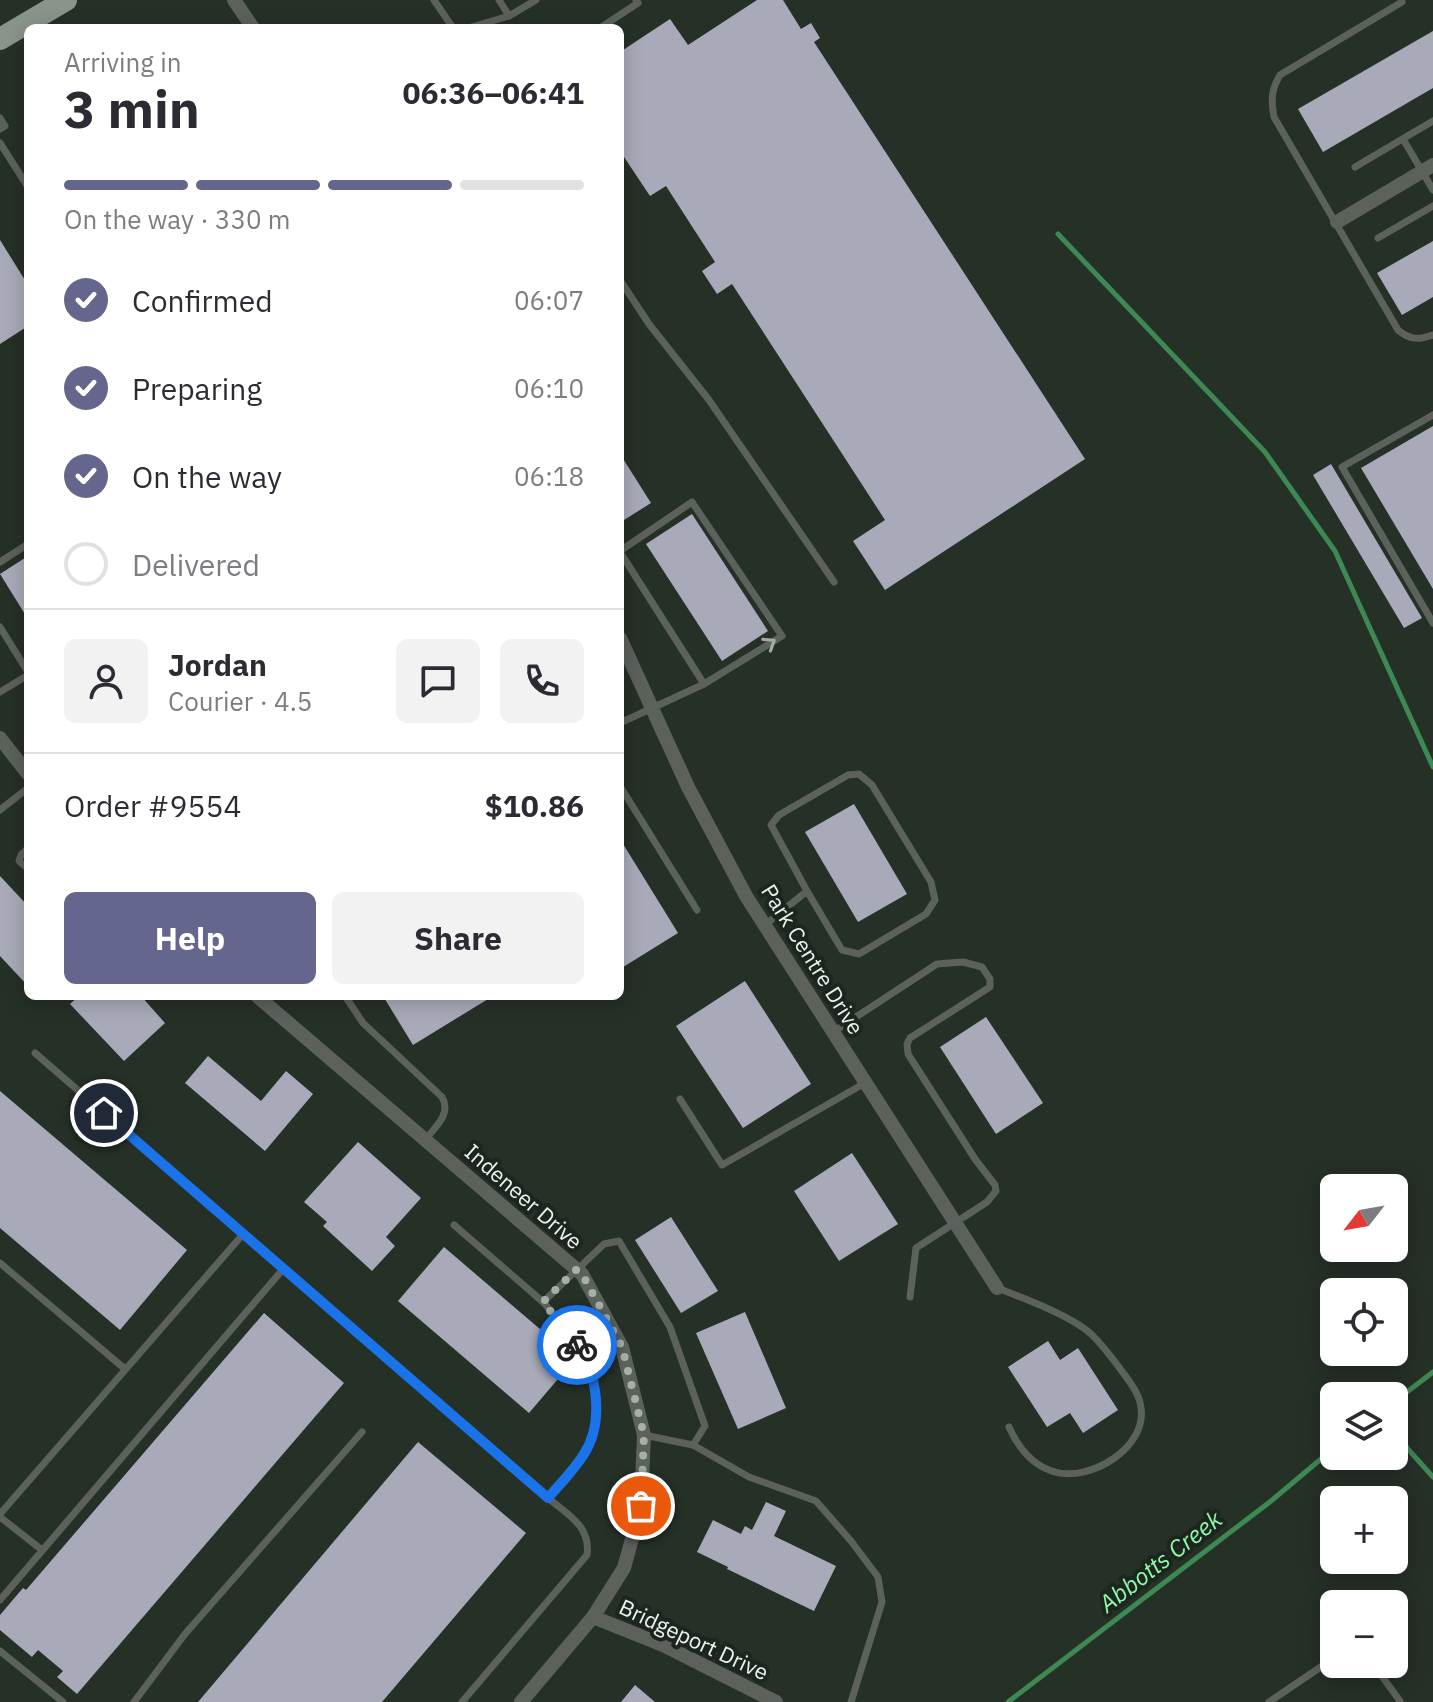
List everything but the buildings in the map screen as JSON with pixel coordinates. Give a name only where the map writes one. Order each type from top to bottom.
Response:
[{"type":"main road","points":[[25,24],[66,0]]},
{"type":"main road","points":[[0,39],[24,25]]},
{"type":"street","points":[[234,0],[250,24]]},
{"type":"street","points":[[1337,222],[1428,168]]},
{"type":"street","name":"Park Centre Drive","points":[[624,646],[688,787],[746,896],[997,1288]]},
{"type":"street","points":[[0,738],[24,769]]},
{"type":"street","name":"Indeneer Drive","points":[[262,1000],[582,1274],[622,1347],[644,1435],[641,1506],[624,1568],[593,1617],[521,1702]]},
{"type":"street","name":"Bridgeport Drive","points":[[593,1617],[663,1645],[776,1702]]},
{"type":"lane","points":[[434,0],[450,24]]},
{"type":"lane","points":[[499,0],[509,16]]},
{"type":"lane","points":[[482,24],[509,16],[536,0]]},
{"type":"lane","points":[[606,24],[638,3],[636,0]]},
{"type":"lane","points":[[1402,2],[1280,75],[1271,95],[1274,117],[1398,330],[1407,338],[1420,340],[1433,335]]},
{"type":"lane","points":[[0,118],[5,126],[0,129]]},
{"type":"lane","points":[[1355,167],[1433,121]]},
{"type":"lane","points":[[1403,139],[1428,168],[1433,190]]},
{"type":"lane","points":[[0,143],[24,181]]},
{"type":"lane","points":[[1378,238],[1433,206]]},
{"type":"lane","points":[[624,286],[649,324],[709,400],[834,582]]},
{"type":"lane","points":[[1433,415],[1342,467],[1433,623]]},
{"type":"lane","points":[[624,548],[692,502],[782,636],[704,684],[624,721]]},
{"type":"lane","points":[[0,562],[24,547]]},
{"type":"lane","points":[[624,557],[704,684]]},
{"type":"lane","points":[[0,627],[24,667]]},
{"type":"lane","points":[[0,692],[24,677]]},
{"type":"lane","points":[[859,774],[872,785],[931,882],[935,900],[926,914],[859,954],[842,950],[807,891],[771,825],[779,815],[848,775],[859,774]]},
{"type":"lane","points":[[0,810],[24,791]]},
{"type":"lane","points":[[624,792],[697,910]]},
{"type":"lane","points":[[765,925],[807,891]]},
{"type":"lane","points":[[833,1032],[937,964],[963,962],[982,967],[990,979],[990,987],[910,1038],[907,1044],[908,1054],[995,1185],[993,1197],[916,1248],[910,1297]]},
{"type":"lane","points":[[348,1000],[363,1023],[446,1103],[445,1115],[425,1140]]},
{"type":"lane","points":[[35,1053],[580,1525],[589,1543],[587,1555],[462,1702]]},
{"type":"lane","points":[[680,1099],[722,1165],[865,1083]]},
{"type":"lane","points":[[454,1225],[543,1302],[563,1325],[588,1363],[594,1380],[596,1423],[586,1452],[548,1498]]},
{"type":"lane","points":[[42,1550],[0,1515],[244,1233]]},
{"type":"lane","points":[[543,1302],[604,1244],[619,1241],[670,1327],[705,1426],[693,1445]]},
{"type":"lane","points":[[0,1263],[125,1369]]},
{"type":"lane","points":[[0,1600],[284,1268]]},
{"type":"lane","points":[[997,1288],[1088,1331],[1134,1387],[1142,1409],[1137,1433],[1124,1451],[1100,1465],[1075,1474],[1055,1472],[1031,1460],[1017,1444],[1009,1427]]},
{"type":"lane","points":[[134,1702],[185,1634],[362,1432]]},
{"type":"lane","points":[[644,1435],[693,1445],[749,1477],[816,1501],[851,1541],[878,1577],[882,1602],[851,1702]]},
{"type":"lane","points":[[0,1651],[63,1702]]},
{"type":"lane","points":[[1269,1702],[1320,1667]]},
{"type":"lane","points":[[1383,1678],[1400,1701]]},
{"type":"waterway","points":[[1058,234],[1265,452],[1335,551],[1433,767]]},
{"type":"waterway","name":"Abbotts Creek","points":[[1408,1391],[1433,1372]]},
{"type":"waterway","points":[[1408,1449],[1433,1477]]},
{"type":"waterway","name":"Abbotts Creek","points":[[1008,1702],[1271,1501],[1320,1460]]},
{"type":"way so far","points":[[577,1345],[543,1302],[576,1270],[582,1274],[622,1347],[644,1435],[641,1506]]},
{"type":"route","points":[[104,1113],[548,1498],[586,1452],[596,1423],[594,1380],[577,1345]]}]
